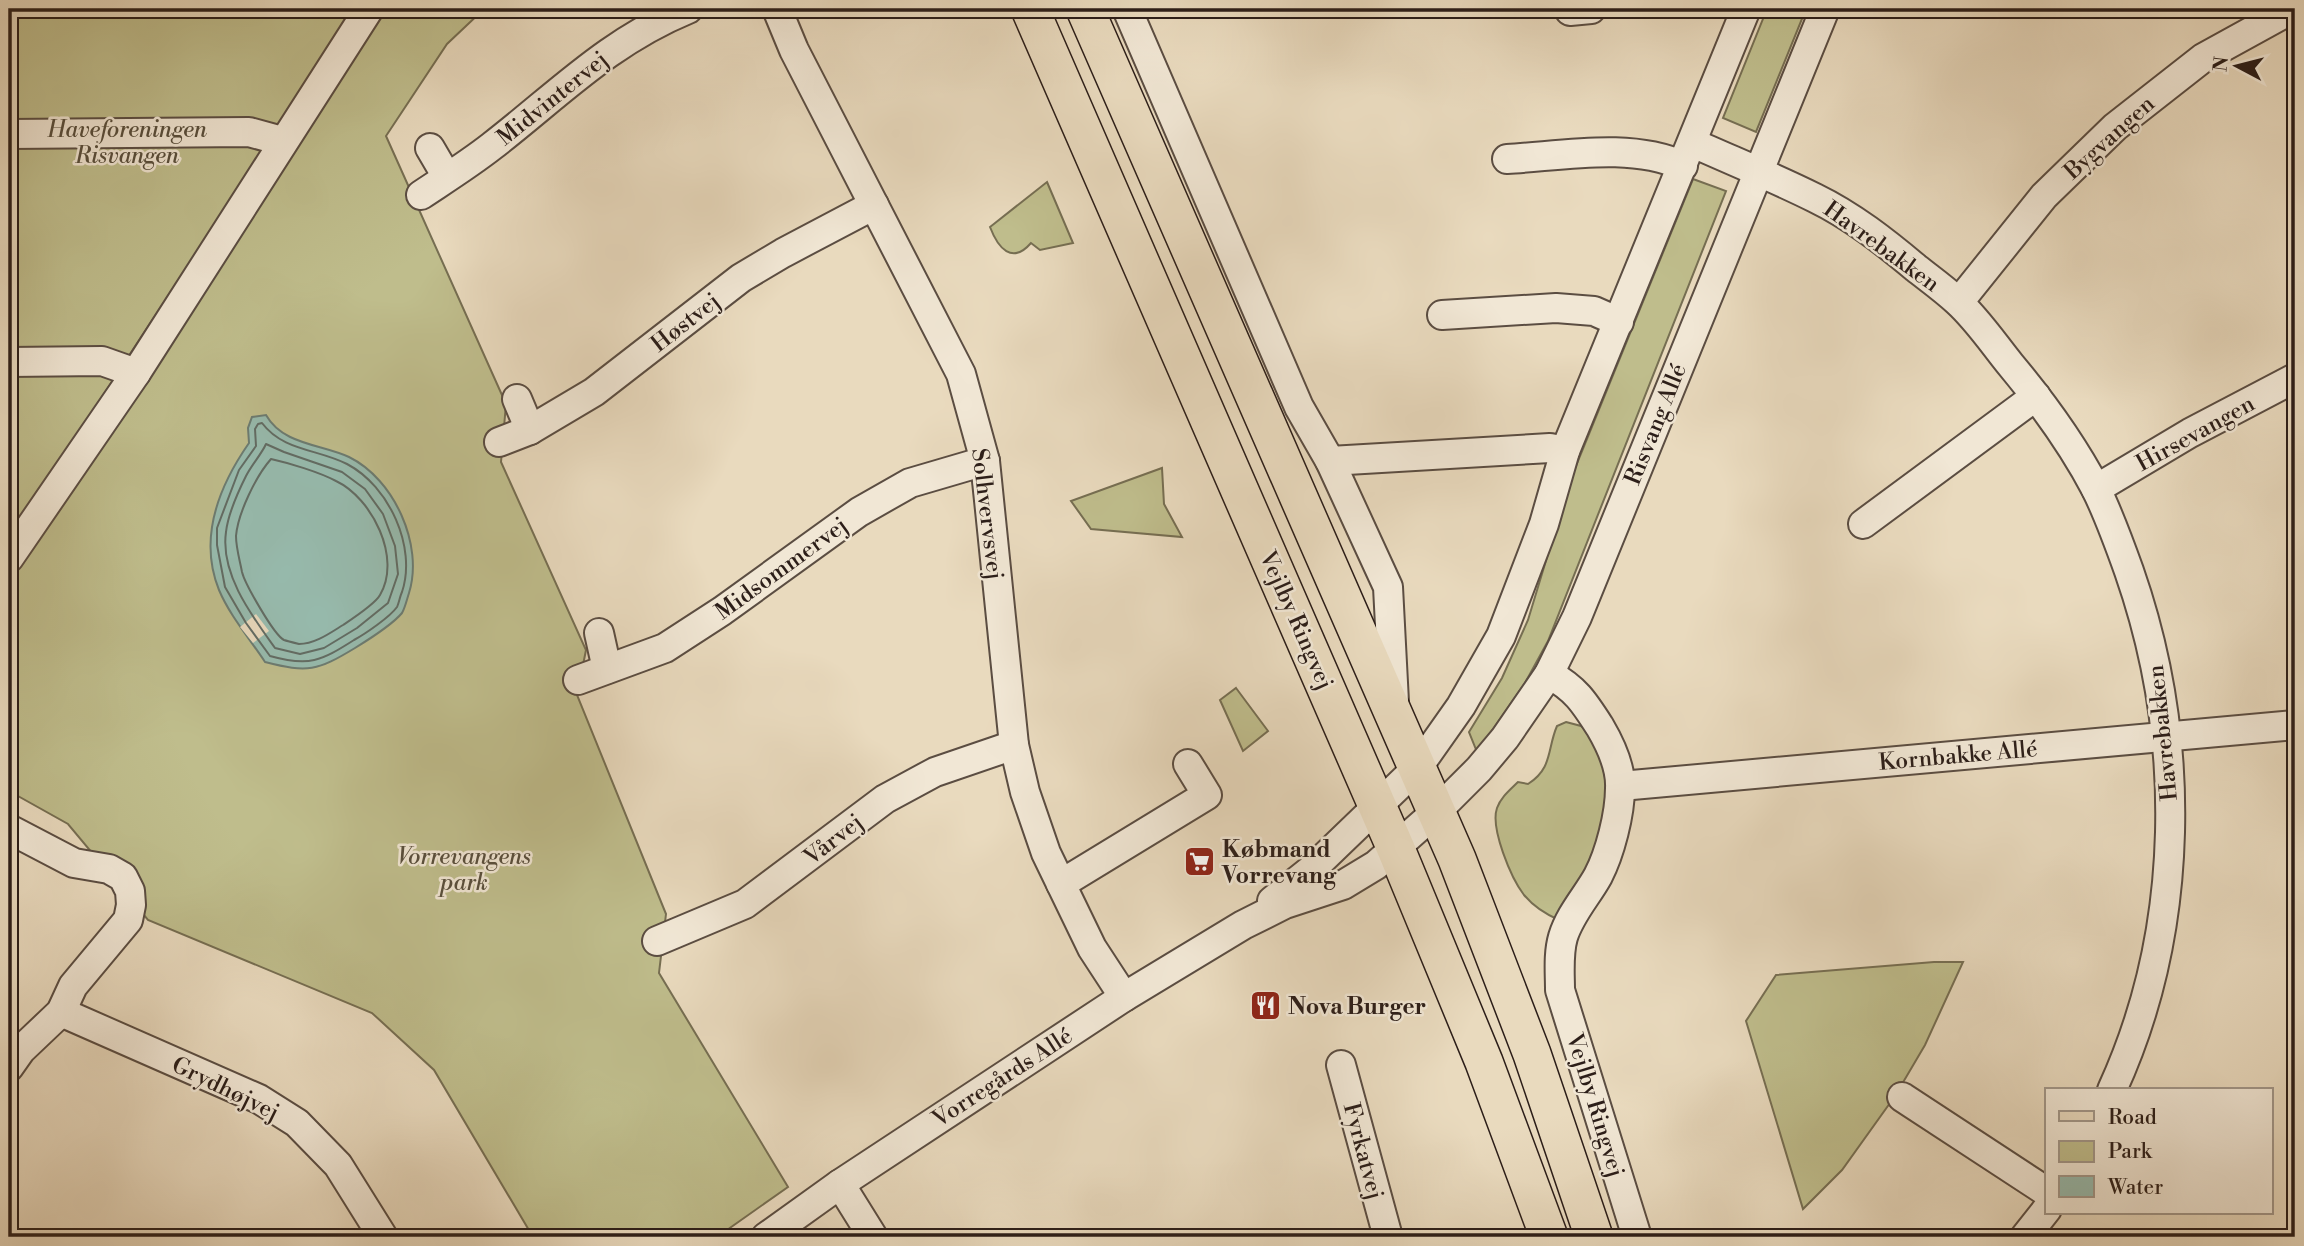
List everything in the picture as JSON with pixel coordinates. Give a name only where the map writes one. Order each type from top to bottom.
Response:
[{"type":"main road","name":"Vejlby Ringvej","points":[[1030,9],[1378,806],[1484,1062],[1549,1237]]},
{"type":"main road","name":"Vejlby Ringvej","points":[[1085,9],[1437,811],[1532,1054],[1594,1237]]},
{"type":"street","points":[[9,558],[136,373],[282,141],[369,9]]},
{"type":"street","name":"Midvintervej","points":[[421,195],[491,147],[605,53],[657,22],[688,9]]},
{"type":"street","name":"Solhvervsvej","points":[[777,9],[794,50],[961,374],[985,461],[1014,745],[1029,804],[1046,853],[1091,948],[1124,997]]},
{"type":"street","name":"Vejlby Ringvej","points":[[1127,9],[1299,407],[1330,461],[1388,587],[1394,712]]},
{"type":"street","name":"Risvang Allé","points":[[1396,849],[1479,769],[1505,738],[1549,674],[1577,617],[1825,9]]},
{"type":"street","points":[[1418,767],[1461,706],[1501,636],[1544,524],[1565,451],[1688,154],[1742,10]]},
{"type":"street","name":"Bygvangen","points":[[1959,302],[2044,196],[2115,127],[2203,58],[2274,13]]},
{"type":"street","points":[[9,134],[249,132],[282,141]]},
{"type":"street","points":[[430,148],[447,177]]},
{"type":"street","points":[[1507,159],[1622,152],[1660,156],[1688,154]]},
{"type":"street","name":"Havrebakken","points":[[1688,154],[1759,172],[1817,199],[1876,235],[1959,302],[2036,396],[2096,489],[2141,607],[2153,656],[2167,737],[2171,788],[2170,839],[2161,925],[2143,1008],[2113,1088]]},
{"type":"street","name":"Høstvej","points":[[499,442],[530,429],[594,392],[741,278],[782,253],[874,205]]},
{"type":"street","points":[[1442,315],[1556,308],[1594,311],[1619,322]]},
{"type":"street","points":[[9,362],[102,361],[136,373]]},
{"type":"street","name":"Hirsevangen","points":[[2096,489],[2190,433],[2295,378]]},
{"type":"street","points":[[1863,524],[2036,396]]},
{"type":"street","points":[[517,399],[530,429]]},
{"type":"street","points":[[1330,461],[1550,448],[1565,451]]},
{"type":"street","name":"Midsommervej","points":[[578,680],[665,648],[722,611],[859,512],[910,484],[985,461]]},
{"type":"street","points":[[599,633],[607,669]]},
{"type":"street","name":"Vejlby Ringvej","points":[[1549,674],[1570,686],[1605,735],[1615,760],[1620,786],[1612,837],[1598,875],[1576,908],[1563,937],[1559,961],[1560,990],[1637,1237]]},
{"type":"street","name":"Kornbakke Allé","points":[[1620,786],[2295,725]]},
{"type":"street","name":"Vårvej","points":[[657,940],[745,904],[885,799],[935,772],[1014,745]]},
{"type":"street","points":[[1061,884],[1207,795],[1188,764]]},
{"type":"street","name":"Vorregårds Allé","points":[[1243,925],[1311,870],[1418,767]]},
{"type":"street","points":[[9,829],[74,863],[110,869],[123,877],[130,891],[131,905],[128,920],[73,986],[61,1012],[21,1050],[9,1068]]},
{"type":"street","name":"Vorregårds Allé","points":[[766,1237],[840,1184],[1124,997],[1243,925],[1285,904],[1343,885],[1396,849]]},
{"type":"street","name":"Grydhøjvej","points":[[61,1012],[259,1099],[297,1123],[338,1166],[383,1237]]},
{"type":"street","name":"Fyrkatvej","points":[[1341,1065],[1388,1237]]},
{"type":"street","points":[[1902,1097],[2045,1191]]},
{"type":"street","points":[[840,1184],[873,1237]]},
{"type":"street","points":[[2025,1237],[2045,1212]]},
{"type":"green space","name":"Haveforeningen Risvangen","points":[[9,9],[356,9],[9,539]]},
{"type":"green space","name":"Vorrevangens park","points":[[380,9],[484,9],[447,44],[386,136],[506,404],[501,462],[586,650],[577,695],[666,914],[659,973],[788,1187],[717,1237],[533,1237],[434,1070],[372,1013],[148,920],[68,824],[9,791],[9,567]]},
{"type":"green space","points":[[1767,9],[1806,9],[1756,132],[1723,118]]},
{"type":"green space","points":[[1693,179],[1726,191],[1548,641],[1525,683],[1477,752],[1469,732],[1502,678],[1528,620],[1571,478]]},
{"type":"green space","points":[[1047,182],[1073,243],[1040,250],[1031,243],[1018,253],[1006,251],[990,227]]},
{"type":"green space","points":[[1162,468],[1164,504],[1182,537],[1091,529],[1071,501]]},
{"type":"green space","points":[[1236,688],[1268,731],[1243,751],[1220,700]]},
{"type":"green space","points":[[1566,722],[1581,726],[1589,733],[1601,759],[1607,786],[1607,806],[1597,857],[1559,920],[1536,907],[1519,887],[1503,853],[1496,817],[1503,797],[1518,782],[1528,784],[1542,771],[1557,726]]},
{"type":"green space","points":[[1963,962],[1925,1045],[1895,1096],[1842,1170],[1803,1209],[1746,1021],[1776,975]]},
{"type":"water","points":[[266,415],[273,425],[292,438],[349,457],[365,467],[392,497],[402,515],[412,555],[413,574],[402,613],[355,648],[312,668],[292,668],[265,662],[229,609],[213,571],[211,532],[221,495],[249,443],[248,428],[252,417]]},
{"type":"pier","points":[[256,614],[269,631],[253,643],[240,627]]},
{"type":"place","name":"Købmand Vorrevang","points":[[1199,862]]},
{"type":"place","name":"Nova Burger","points":[[1265,1006]]}]
